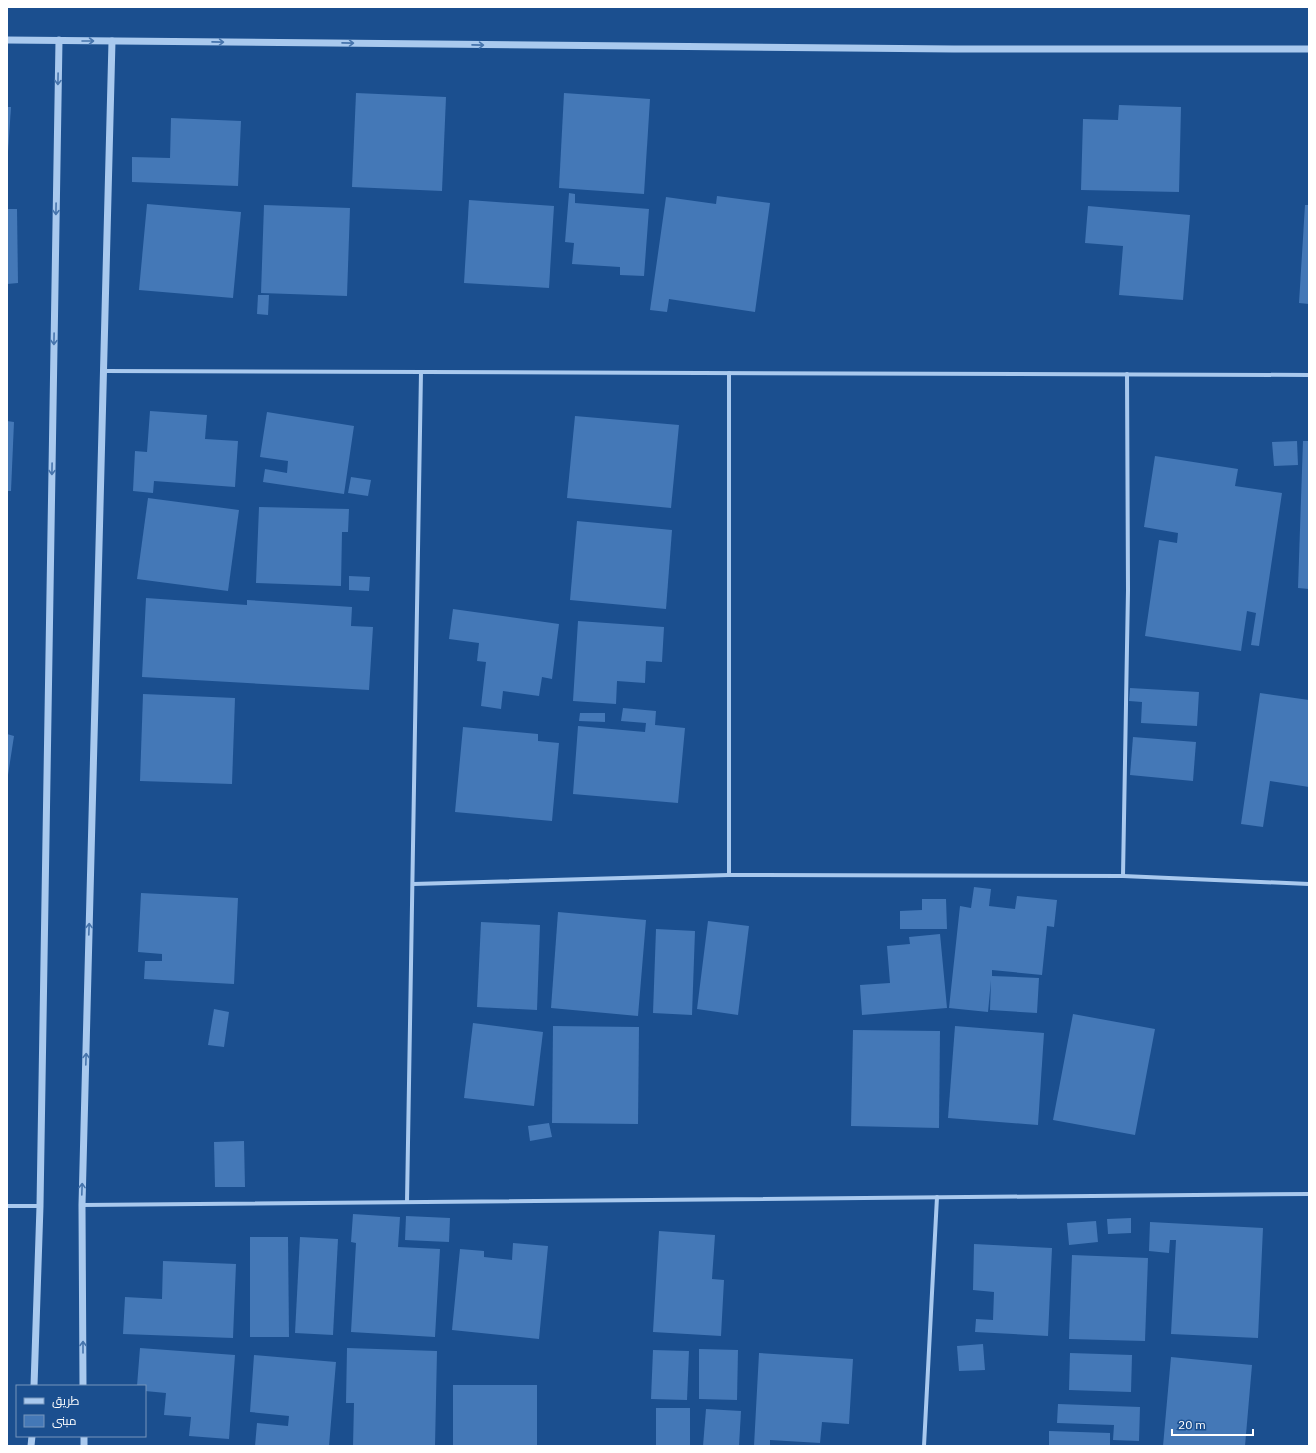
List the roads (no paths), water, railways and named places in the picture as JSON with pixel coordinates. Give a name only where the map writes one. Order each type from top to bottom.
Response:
[{"type":"street","points":[[7,40],[954,49],[1309,48]]},
{"type":"street","points":[[34,1385],[40,1206],[58,40]]},
{"type":"street","points":[[83,1385],[82,1205],[112,41]]},
{"type":"street","points":[[104,371],[1309,375]]},
{"type":"street","points":[[407,1202],[421,372]]},
{"type":"street","points":[[729,373],[729,875]]},
{"type":"street","points":[[1123,876],[1128,590],[1127,374]]},
{"type":"street","points":[[413,884],[729,875],[1123,876],[1309,884]]},
{"type":"street","points":[[82,1205],[1309,1194]]},
{"type":"street","points":[[924,1446],[937,1198]]},
{"type":"street","points":[[7,1206],[40,1206]]}]
